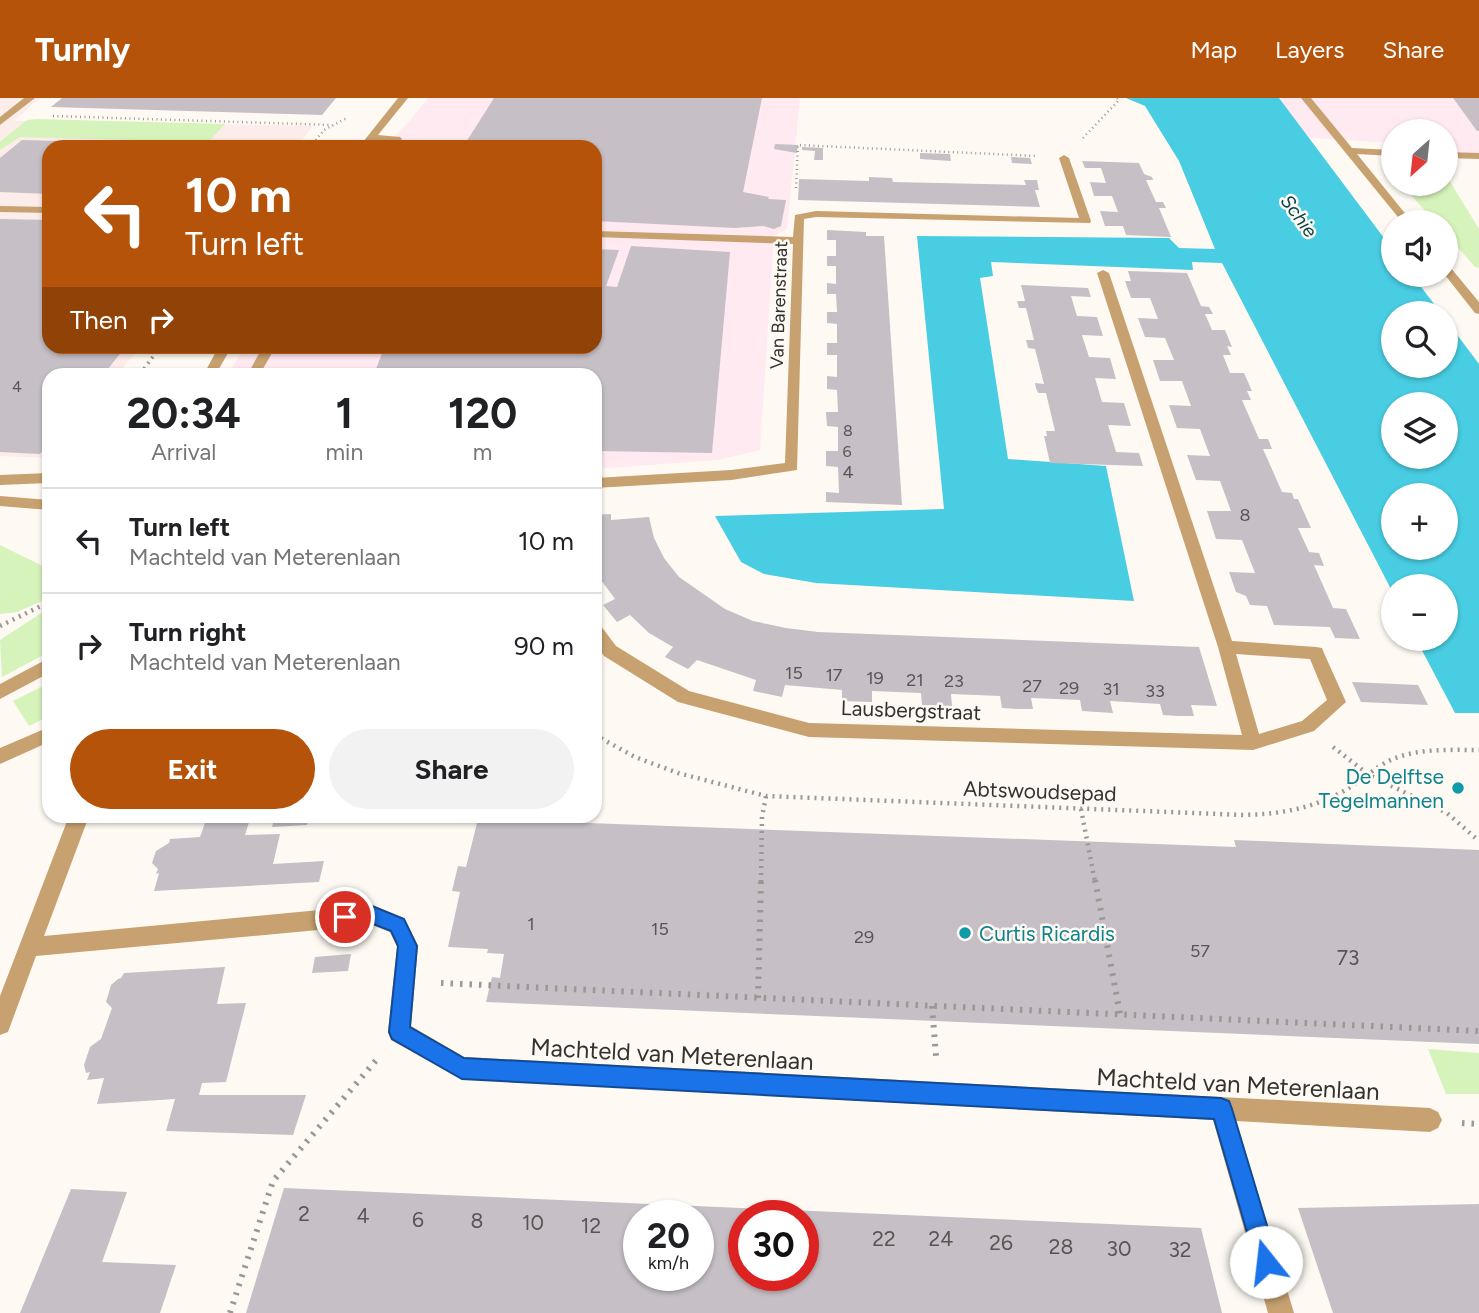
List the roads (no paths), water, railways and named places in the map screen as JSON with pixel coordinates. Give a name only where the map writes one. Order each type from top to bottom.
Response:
[{"type":"street","points":[[0,122],[30,98]]},
{"type":"street","points":[[370,138],[403,98]]},
{"type":"street","points":[[1306,98],[1397,210]]},
{"type":"street","points":[[370,138],[396,140]]},
{"type":"street","points":[[1348,151],[1381,152]]},
{"type":"street","points":[[1458,155],[1479,156]]},
{"type":"street","name":"Van Barenstraat","points":[[602,483],[731,475],[792,467],[799,217],[816,214],[1086,221],[1063,158]]},
{"type":"street","points":[[0,209],[42,210]]},
{"type":"street","points":[[602,234],[799,241]]},
{"type":"street","points":[[1103,273],[1226,647],[1253,743]]},
{"type":"street","points":[[1458,284],[1479,310]]},
{"type":"street","points":[[0,480],[42,478]]},
{"type":"street","points":[[0,501],[42,504]]},
{"type":"street","name":"Lausbergstraat","points":[[602,640],[610,651],[684,697],[809,730],[1253,743],[1308,726],[1337,702],[1316,653],[1226,647]]},
{"type":"street","points":[[0,692],[42,669]]},
{"type":"street","points":[[0,756],[42,737]]},
{"type":"street","points":[[0,1024],[76,823]]},
{"type":"street","name":"Machteld van Meterenlaan","points":[[30,947],[372,915],[397,925],[408,946],[399,1032],[462,1068],[1430,1120]]},
{"type":"street","points":[[1221,1109],[1281,1313]]},
{"type":"water","name":"Schie","points":[[1126,98],[1279,98],[1381,234],[1381,287],[1421,287],[1432,301],[1381,301],[1381,378],[1458,378],[1458,336],[1479,364],[1479,713],[1455,713],[1422,651],[1458,651],[1458,574],[1383,574],[1222,263],[1192,262],[1193,270],[991,262],[993,276],[980,278],[1008,459],[1106,466],[1134,601],[816,583],[764,574],[741,562],[715,516],[944,509],[917,236],[1169,238],[1179,248],[1215,249],[1179,161],[1145,106]]},
{"type":"place","name":"De Delftse Tegelmannen","points":[[1458,788]]},
{"type":"place","name":"Curtis Ricardis","points":[[965,933]]}]
